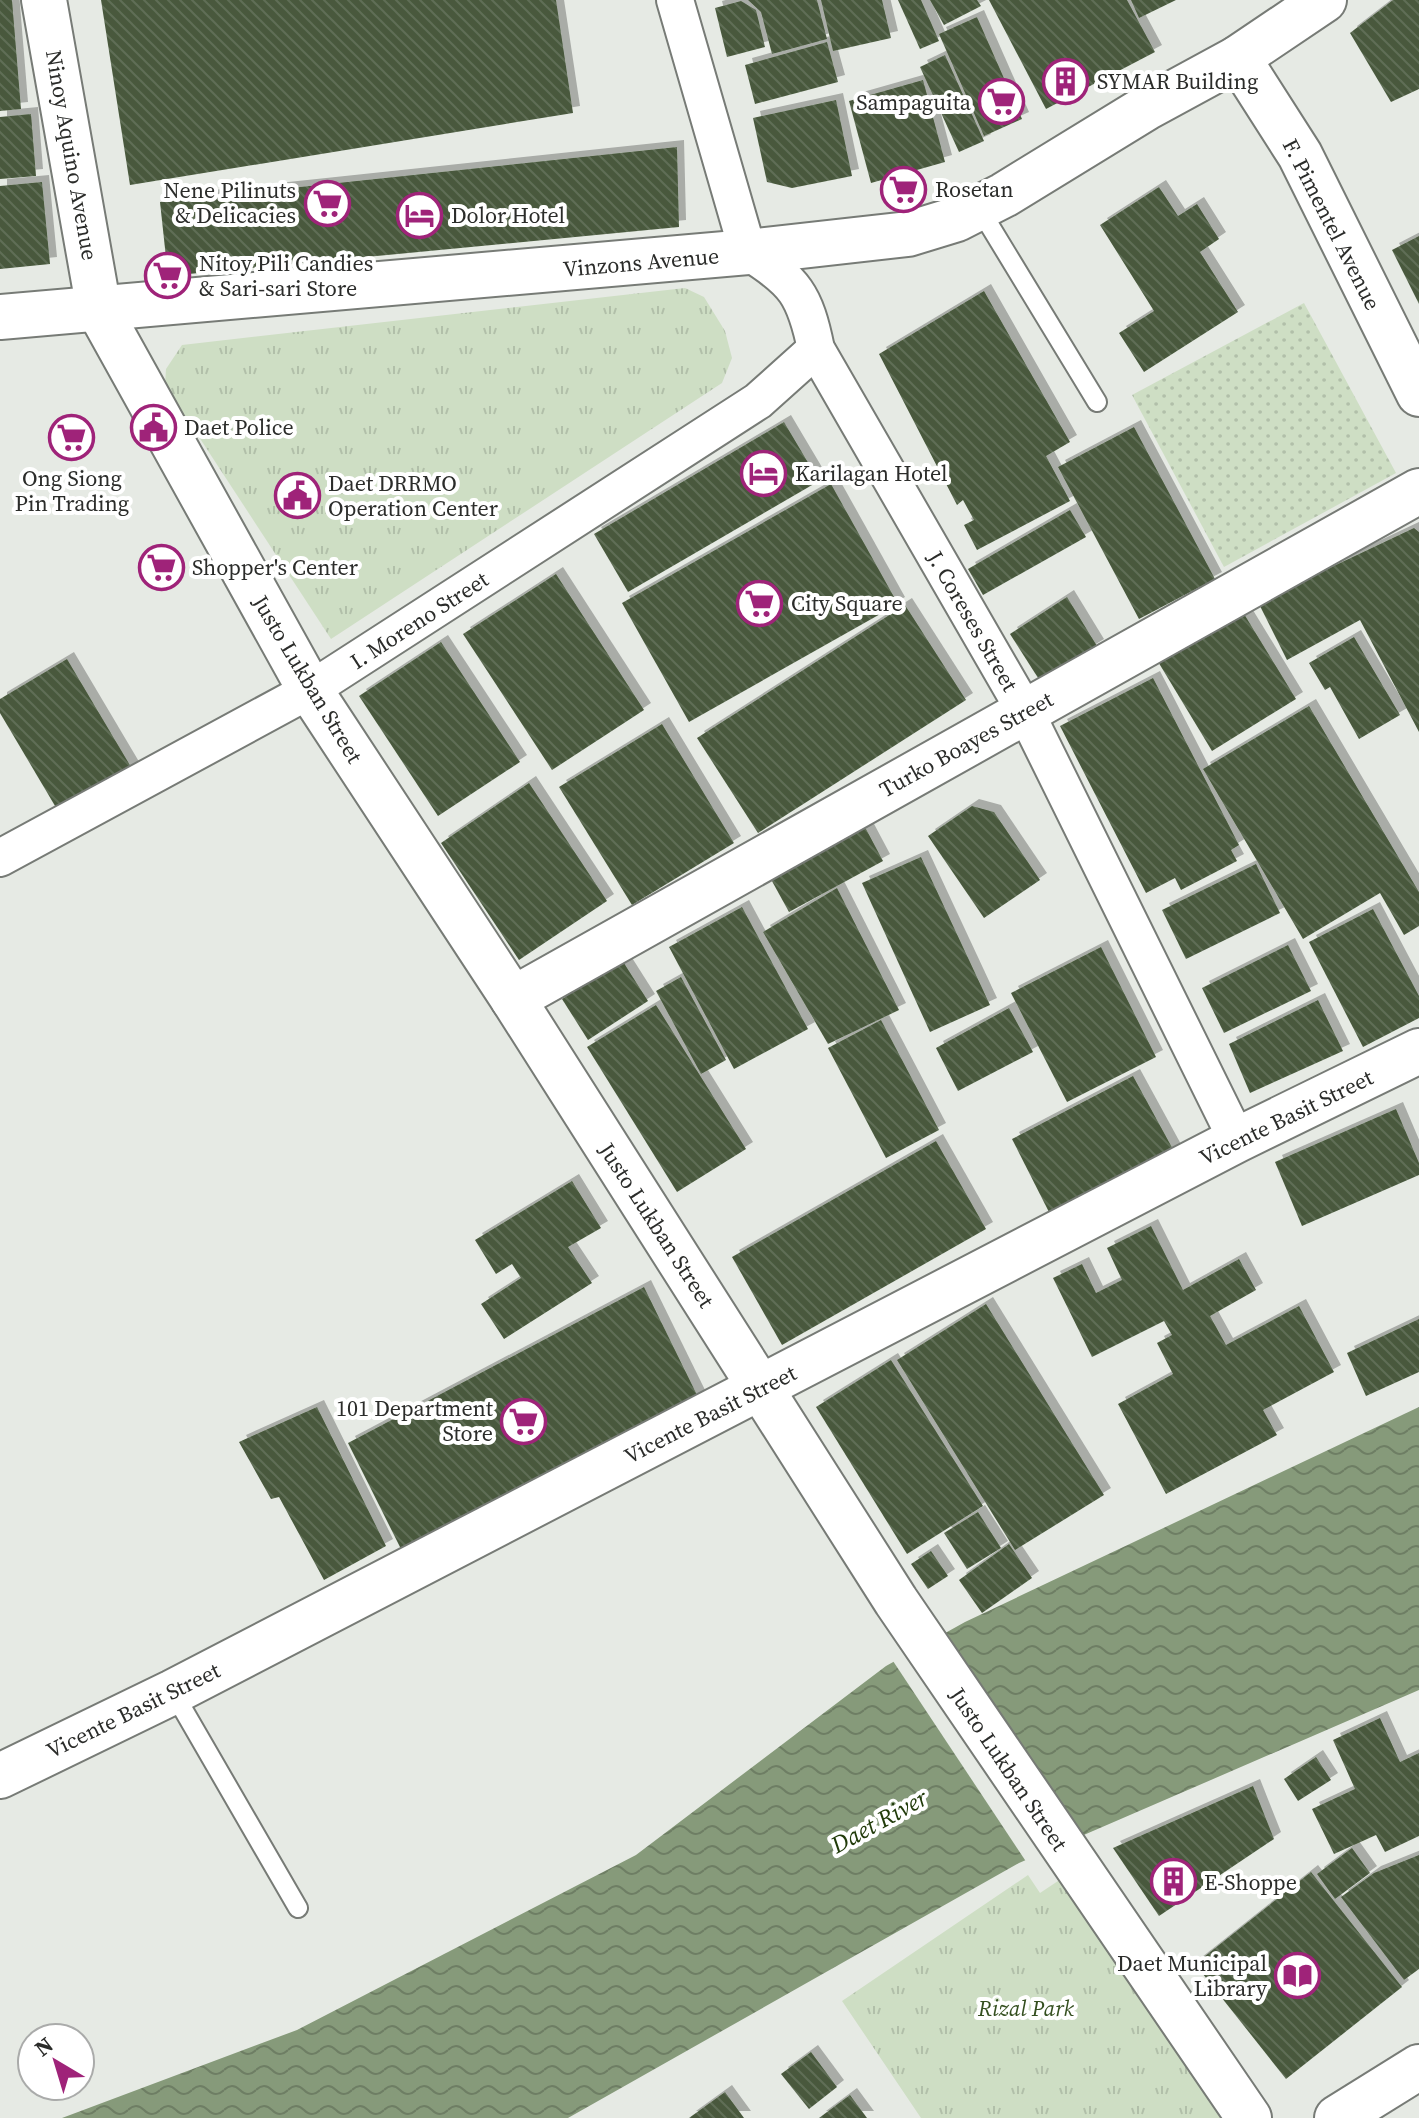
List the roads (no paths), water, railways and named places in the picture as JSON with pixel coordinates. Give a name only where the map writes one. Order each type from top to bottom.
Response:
[{"type":"main road","name":"Ninoy Aquino Avenue","points":[[44,0],[99,310]]},
{"type":"main road","name":"Vinzons Avenue","points":[[0,317],[748,252],[908,234],[957,219],[979,208],[1146,108],[1238,58],[1324,0]]},
{"type":"main road","name":"F. Pimentel Avenue","points":[[1238,58],[1300,155],[1419,394]]},
{"type":"main road","name":"Justo Lukban Street","points":[[99,310],[310,690],[513,999],[896,1601],[1249,2118]]},
{"type":"main road","name":"Turko Boayes Street","points":[[513,999],[1419,491]]},
{"type":"main road","name":"Vicente Basit Street","points":[[0,1776],[173,1692],[1237,1140],[1419,1051]]},
{"type":"main road","points":[[1337,2118],[1419,2067]]},
{"type":"street","points":[[675,0],[748,252]]},
{"type":"street","name":"J. Coreses Street","points":[[748,252],[779,271],[798,291],[810,318],[816,349],[1025,711],[1237,1140]]},
{"type":"street","name":"I. Moreno Street","points":[[0,858],[310,690],[758,401],[816,349]]},
{"type":"lane","points":[[979,208],[1097,402]]},
{"type":"lane","points":[[173,1692],[298,1908]]},
{"type":"water","name":"Daet River","points":[[1419,1407],[1419,1690],[1019,1863],[568,2118],[62,2118],[297,2030],[636,1855],[886,1666],[965,1622]]},
{"type":"place","name":"SYMAR Building","points":[[1066,81]]},
{"type":"place","name":"Sampaguita","points":[[1002,102]]},
{"type":"place","name":"Rosetan","points":[[904,189]]},
{"type":"place","name":"Nene Pilinuts & Delicacies","points":[[327,203]]},
{"type":"place","name":"Dolor Hotel","points":[[420,215]]},
{"type":"place","name":"Nitoy Pili Candies & Sari-sari Store","points":[[168,276]]},
{"type":"place","name":"Daet Police","points":[[153,427]]},
{"type":"place","name":"Ong Siong Pin Trading","points":[[72,437]]},
{"type":"place","name":"Karilagan Hotel","points":[[764,473]]},
{"type":"place","name":"Daet DRRMO Operation Center","points":[[297,496]]},
{"type":"place","name":"Shopper's Center","points":[[161,567]]},
{"type":"place","name":"City Square","points":[[760,603]]},
{"type":"place","name":"101 Department Store","points":[[524,1421]]},
{"type":"place","name":"E-Shoppe","points":[[1173,1882]]},
{"type":"place","name":"Daet Municipal Library","points":[[1298,1976]]},
{"type":"park label","name":"Rizal Park","points":[[1026,2008]]}]
